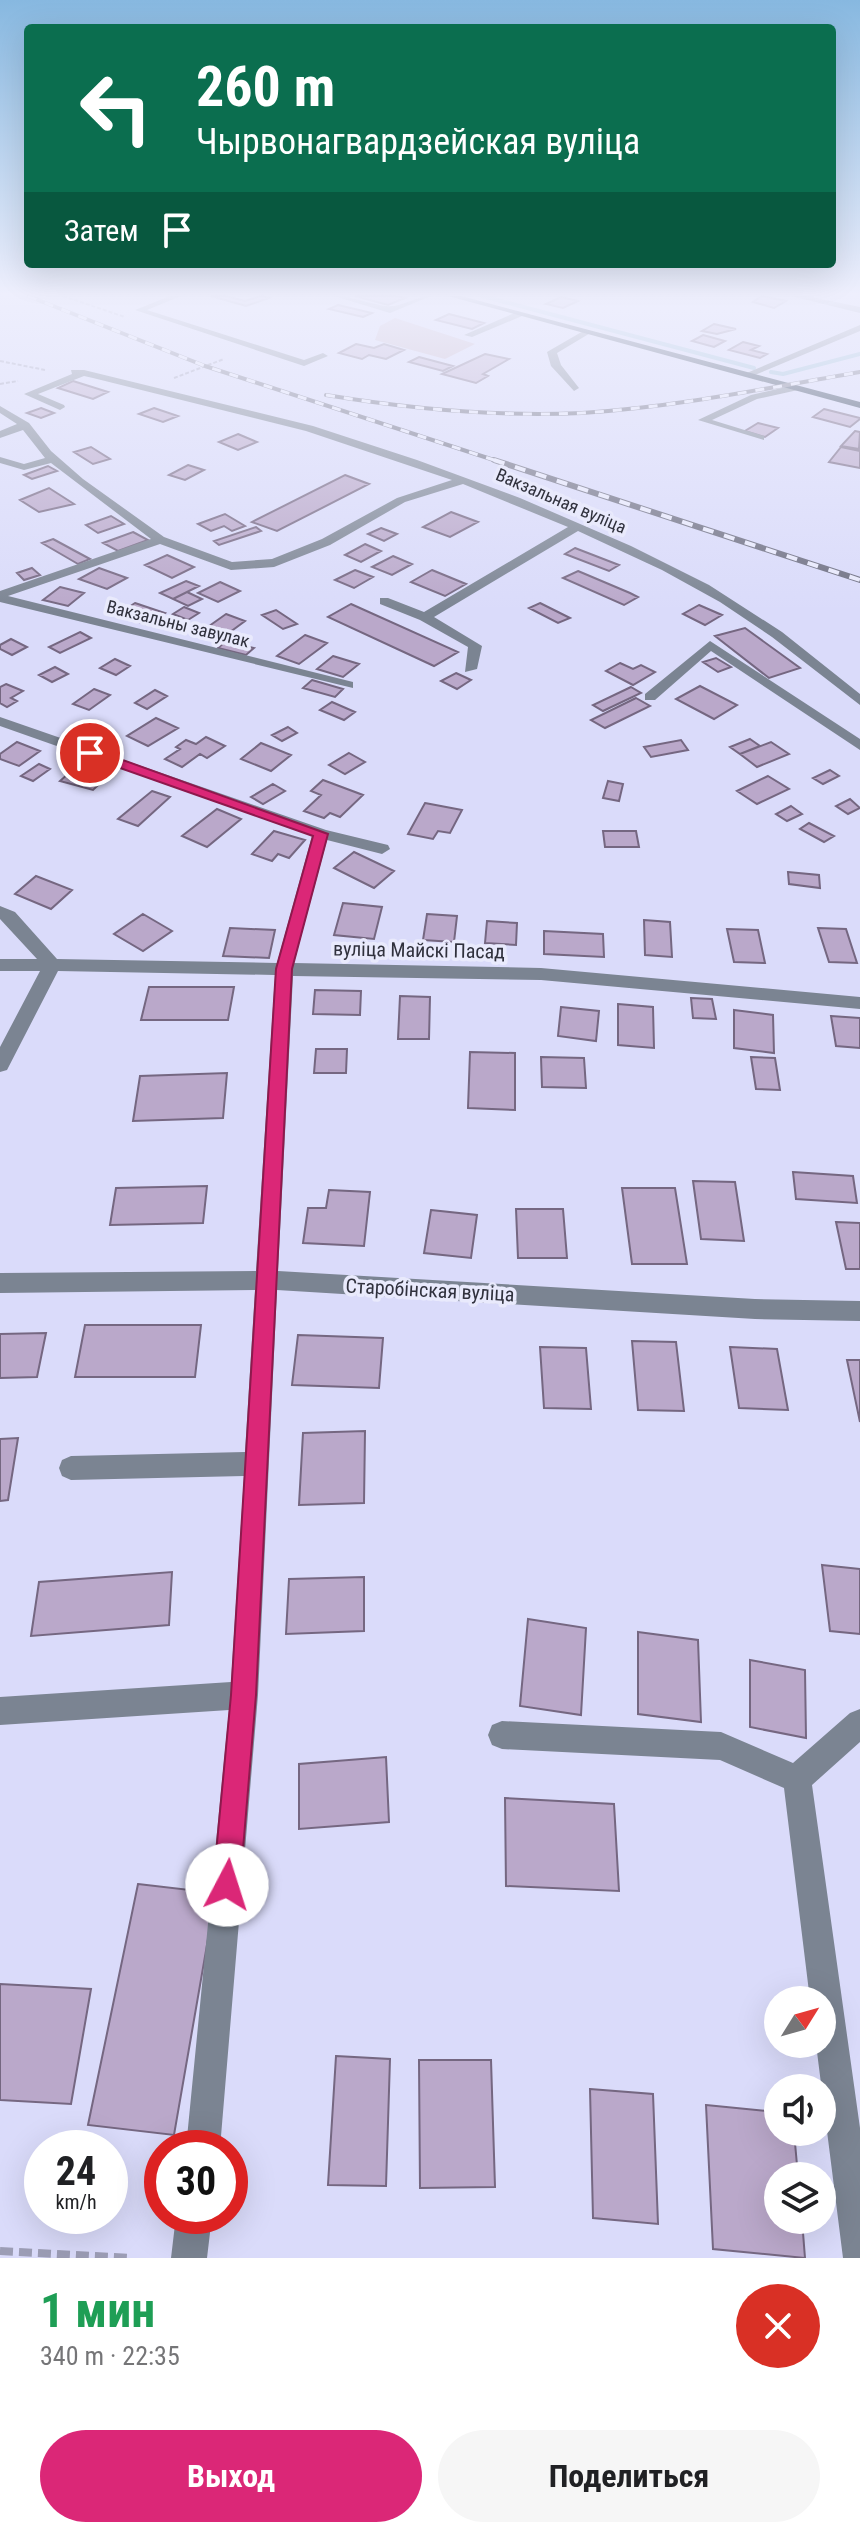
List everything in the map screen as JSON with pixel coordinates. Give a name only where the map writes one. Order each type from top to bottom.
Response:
[{"type":"street","points":[[47,401],[60,407]]},
{"type":"street","name":"Вакзальная вуліца","points":[[212,401],[320,431],[464,480],[645,557],[732,604],[786,640],[860,701]]},
{"type":"street","points":[[744,401],[703,420],[760,438]]},
{"type":"street","points":[[0,409],[13,414],[25,425],[52,459],[160,540],[231,566],[274,563],[326,542],[401,500],[464,480]]},
{"type":"street","points":[[0,435],[25,425]]},
{"type":"street","points":[[0,460],[24,467],[52,459]]},
{"type":"street","points":[[425,617],[577,527]]},
{"type":"street","name":"Вакзальны завулак","points":[[0,596],[160,540]]},
{"type":"street","name":"Вакзальны завулак","points":[[0,596],[348,685]]},
{"type":"street","points":[[384,601],[425,617],[475,646],[470,669]]},
{"type":"street","points":[[650,697],[710,645],[860,746]]},
{"type":"street","points":[[0,721],[321,834],[382,849]]},
{"type":"street","points":[[205,2130],[244,1695],[284,969],[321,834]]},
{"type":"street","points":[[0,912],[9,916],[52,965],[0,1065]]},
{"type":"street","name":"вуліца Майскі Пасад","points":[[0,965],[541,974],[860,1003]]},
{"type":"street","name":"Старобінская вуліца","points":[[0,1283],[267,1280],[755,1309],[860,1311]]},
{"type":"street","points":[[71,1468],[255,1464]]},
{"type":"street","points":[[0,1711],[244,1695]]},
{"type":"street","points":[[797,1779],[860,1723]]},
{"type":"street","points":[[502,1735],[721,1746],[797,1779]]},
{"type":"street","points":[[797,1779],[860,2256]]},
{"type":"street","points":[[189,2258],[192,2234]]},
{"type":"path","points":[[0,2251],[48,2256],[131,2258]]},
{"type":"building","points":[[41,408],[54,413],[41,418],[27,413]]},
{"type":"building","points":[[154,408],[178,416],[163,422],[139,414]]},
{"type":"building","points":[[824,409],[860,419],[850,427],[813,417]]},
{"type":"building","points":[[758,423],[778,428],[765,437],[745,431]]},
{"type":"building","points":[[855,431],[860,432],[859,449],[841,446]]},
{"type":"building","points":[[238,434],[257,442],[238,450],[219,442]]},
{"type":"building","points":[[91,447],[110,459],[93,464],[74,452]]},
{"type":"building","points":[[841,447],[860,451],[860,468],[829,462]]},
{"type":"building","points":[[188,465],[204,470],[185,480],[169,475]]},
{"type":"building","points":[[48,466],[57,471],[32,479],[24,475]]},
{"type":"building","points":[[345,475],[369,484],[277,531],[252,522]]},
{"type":"building","points":[[49,488],[74,504],[39,512],[20,500]]},
{"type":"building","points":[[451,512],[478,522],[450,537],[423,527]]},
{"type":"building","points":[[225,514],[245,526],[232,531],[224,526],[211,531],[198,524]]},
{"type":"building","points":[[111,516],[124,524],[98,533],[86,525]]},
{"type":"building","points":[[256,527],[261,531],[219,545],[214,541]]},
{"type":"building","points":[[381,528],[397,534],[384,541],[368,534]]},
{"type":"building","points":[[133,532],[148,540],[118,551],[103,543]]},
{"type":"building","points":[[53,539],[90,559],[78,564],[42,543]]},
{"type":"building","points":[[365,544],[381,551],[361,562],[345,555]]},
{"type":"building","points":[[575,548],[619,565],[609,571],[565,554]]},
{"type":"building","points":[[167,555],[194,567],[172,578],[145,565]]},
{"type":"building","points":[[393,556],[412,564],[392,575],[372,567]]},
{"type":"building","points":[[32,568],[40,575],[24,580],[17,573]]},
{"type":"building","points":[[99,568],[127,578],[107,589],[79,579]]},
{"type":"building","points":[[355,570],[373,577],[354,588],[335,580]]},
{"type":"building","points":[[432,570],[466,584],[445,596],[411,582]]},
{"type":"building","points":[[578,571],[638,597],[624,605],[563,578]]},
{"type":"building","points":[[186,581],[199,586],[173,599],[160,593]]},
{"type":"building","points":[[220,582],[240,591],[218,602],[198,593]]},
{"type":"building","points":[[60,587],[84,593],[68,606],[43,600]]},
{"type":"building","points":[[187,592],[202,599],[188,606],[173,599]]},
{"type":"building","points":[[135,603],[165,613],[148,625],[117,615]]},
{"type":"building","points":[[540,603],[570,618],[558,623],[529,608]]},
{"type":"building","points":[[351,604],[458,652],[434,666],[328,617]]},
{"type":"building","points":[[699,605],[722,615],[705,625],[683,614]]},
{"type":"building","points":[[184,607],[199,613],[188,620],[173,614]]},
{"type":"building","points":[[276,610],[297,624],[283,629],[262,615]]},
{"type":"building","points":[[226,614],[245,621],[218,641],[198,634]]},
{"type":"building","points":[[745,628],[800,668],[769,678],[715,636]]},
{"type":"building","points":[[80,632],[91,638],[60,653],[49,647]]},
{"type":"building","points":[[233,635],[244,638],[237,644],[254,648],[246,655],[218,648]]},
{"type":"building","points":[[305,635],[327,643],[299,664],[277,656]]},
{"type":"building","points":[[11,639],[27,647],[12,655],[0,649],[0,645]]},
{"type":"building","points":[[333,656],[359,664],[343,677],[317,669]]},
{"type":"building","points":[[716,658],[731,667],[718,672],[703,662]]},
{"type":"building","points":[[115,659],[130,666],[116,675],[100,668]]},
{"type":"building","points":[[620,663],[633,669],[641,665],[655,672],[633,685],[606,671]]},
{"type":"building","points":[[55,667],[68,674],[52,682],[39,675]]},
{"type":"building","points":[[456,673],[471,680],[457,689],[441,681]]},
{"type":"building","points":[[312,680],[343,689],[335,697],[303,688]]},
{"type":"building","points":[[6,684],[23,691],[11,698],[17,701],[7,707],[0,703],[0,687]]},
{"type":"building","points":[[700,686],[737,705],[714,719],[676,699]]},
{"type":"building","points":[[631,687],[641,693],[603,711],[593,705]]},
{"type":"building","points":[[94,689],[110,695],[89,710],[73,704]]},
{"type":"building","points":[[155,690],[167,696],[147,709],[135,703]]},
{"type":"building","points":[[636,698],[650,706],[605,728],[591,720]]},
{"type":"building","points":[[332,702],[355,712],[344,720],[320,710]]},
{"type":"building","points":[[156,718],[178,728],[148,746],[127,736]]},
{"type":"building","points":[[288,727],[297,733],[282,741],[272,735]]},
{"type":"building","points":[[206,737],[225,746],[207,758],[200,754],[182,767],[165,759],[180,749],[176,747],[186,740],[196,744]]},
{"type":"building","points":[[750,739],[760,746],[740,754],[730,747]]},
{"type":"building","points":[[681,740],[688,750],[651,757],[644,747]]},
{"type":"building","points":[[17,742],[40,751],[19,766],[0,759],[0,754]]},
{"type":"building","points":[[771,742],[789,754],[757,767],[740,754]]},
{"type":"building","points":[[261,743],[291,755],[271,771],[241,759]]},
{"type":"building","points":[[349,753],[365,762],[345,774],[329,765]]},
{"type":"building","points":[[39,764],[50,769],[33,781],[21,776]]},
{"type":"building","points":[[78,765],[110,774],[93,790],[60,781]]},
{"type":"building","points":[[830,770],[839,776],[823,784],[813,778]]},
{"type":"building","points":[[768,776],[789,789],[757,804],[737,791]]},
{"type":"building","points":[[323,780],[363,795],[340,817],[330,813],[324,818],[304,811],[321,795],[311,791]]},
{"type":"building","points":[[608,781],[623,784],[619,801],[603,798]]},
{"type":"building","points":[[273,784],[285,791],[263,804],[251,797]]},
{"type":"building","points":[[152,791],[170,797],[138,826],[118,819]]},
{"type":"building","points":[[850,799],[860,808],[848,814],[836,806]]},
{"type":"building","points":[[425,803],[462,810],[450,833],[438,831],[433,839],[408,834]]},
{"type":"building","points":[[791,806],[802,814],[787,821],[776,814]]},
{"type":"building","points":[[217,809],[241,819],[207,847],[182,836]]},
{"type":"building","points":[[809,823],[834,836],[824,842],[800,829]]},
{"type":"building","points":[[274,831],[305,840],[289,858],[278,854],[272,861],[252,854]]},
{"type":"building","points":[[603,831],[636,831],[639,847],[605,847]]},
{"type":"building","points":[[354,852],[394,871],[374,888],[334,868]]},
{"type":"building","points":[[788,872],[819,875],[820,888],[789,884]]},
{"type":"building","points":[[36,876],[72,890],[51,909],[15,894]]},
{"type":"building","points":[[343,903],[382,907],[374,939],[334,935]]},
{"type":"building","points":[[143,914],[172,931],[143,951],[114,934]]},
{"type":"building","points":[[427,914],[457,916],[454,942],[423,940]]},
{"type":"building","points":[[644,920],[670,922],[672,957],[645,955]]},
{"type":"building","points":[[487,921],[517,923],[516,945],[485,943]]},
{"type":"building","points":[[230,928],[275,930],[269,958],[223,956]]},
{"type":"building","points":[[818,928],[846,929],[857,963],[829,962]]},
{"type":"building","points":[[727,929],[758,930],[765,963],[734,962]]},
{"type":"building","points":[[544,931],[603,934],[604,957],[544,954]]},
{"type":"building","points":[[149,987],[234,987],[228,1020],[141,1020]]},
{"type":"building","points":[[315,990],[361,991],[360,1015],[313,1014]]},
{"type":"building","points":[[400,996],[430,997],[429,1039],[398,1039]]},
{"type":"building","points":[[691,998],[712,999],[716,1019],[693,1018]]},
{"type":"building","points":[[618,1004],[653,1007],[654,1048],[618,1045]]},
{"type":"building","points":[[561,1007],[599,1011],[596,1041],[558,1036]]},
{"type":"building","points":[[734,1010],[773,1015],[774,1053],[734,1048]]},
{"type":"building","points":[[831,1016],[860,1018],[860,1048],[836,1046]]},
{"type":"building","points":[[316,1049],[347,1049],[346,1073],[314,1073]]},
{"type":"building","points":[[470,1052],[515,1053],[515,1110],[468,1108]]},
{"type":"building","points":[[541,1057],[584,1058],[586,1088],[542,1087]]},
{"type":"building","points":[[751,1057],[775,1058],[780,1090],[756,1089]]},
{"type":"building","points":[[227,1073],[223,1118],[133,1121],[140,1076]]},
{"type":"building","points":[[793,1172],[853,1176],[857,1203],[796,1199]]},
{"type":"building","points":[[693,1181],[735,1182],[744,1241],[701,1239]]},
{"type":"building","points":[[207,1186],[203,1223],[110,1225],[116,1188]]},
{"type":"building","points":[[622,1188],[675,1188],[687,1264],[632,1264]]},
{"type":"building","points":[[329,1190],[370,1192],[364,1246],[303,1243],[308,1208],[326,1208]]},
{"type":"building","points":[[516,1209],[563,1209],[567,1258],[518,1258]]},
{"type":"building","points":[[431,1210],[477,1215],[471,1258],[424,1253]]},
{"type":"building","points":[[836,1222],[860,1223],[860,1269],[846,1269]]},
{"type":"building","points":[[85,1325],[201,1325],[195,1377],[75,1377]]},
{"type":"building","points":[[46,1333],[37,1377],[0,1378],[0,1334]]},
{"type":"building","points":[[298,1335],[383,1338],[379,1388],[292,1385]]},
{"type":"building","points":[[632,1341],[676,1342],[684,1411],[638,1410]]},
{"type":"building","points":[[540,1347],[586,1348],[591,1409],[544,1408]]},
{"type":"building","points":[[730,1347],[777,1349],[788,1410],[739,1408]]},
{"type":"building","points":[[847,1360],[860,1360],[860,1422]]},
{"type":"building","points":[[365,1431],[364,1503],[299,1505],[303,1433]]},
{"type":"building","points":[[18,1438],[8,1500],[0,1501],[0,1439]]},
{"type":"building","points":[[822,1565],[860,1569],[860,1634],[830,1631]]},
{"type":"building","points":[[172,1572],[169,1625],[31,1636],[39,1582]]},
{"type":"building","points":[[364,1577],[364,1631],[286,1634],[289,1579]]},
{"type":"building","points":[[528,1619],[586,1628],[581,1715],[520,1706]]},
{"type":"building","points":[[638,1632],[698,1640],[701,1722],[638,1714]]},
{"type":"building","points":[[750,1660],[805,1670],[806,1738],[750,1727]]},
{"type":"building","points":[[386,1757],[389,1822],[299,1829],[299,1764]]},
{"type":"building","points":[[505,1798],[614,1804],[619,1891],[506,1886]]},
{"type":"building","points":[[138,1884],[216,1893],[175,2130],[144,2132],[88,2125]]},
{"type":"building","points":[[0,1984],[91,1989],[71,2104],[0,2100]]},
{"type":"building","points":[[336,2056],[390,2059],[386,2186],[328,2185]]},
{"type":"building","points":[[419,2060],[491,2060],[495,2187],[420,2188]]},
{"type":"building","points":[[590,2089],[653,2094],[658,2224],[593,2218]]},
{"type":"building","points":[[706,2105],[764,2111],[764,2146],[795,2146],[797,2162],[764,2162],[764,2234],[803,2234],[805,2258],[713,2249]]},
{"type":"railway","points":[[314,401],[500,462]]},
{"type":"railway","points":[[371,401],[454,411],[518,414],[582,413],[691,401]]},
{"type":"railway","points":[[494,460],[860,580]]},
{"type":"route","points":[[90,753],[321,834],[284,969],[244,1695],[227,1885]]}]
